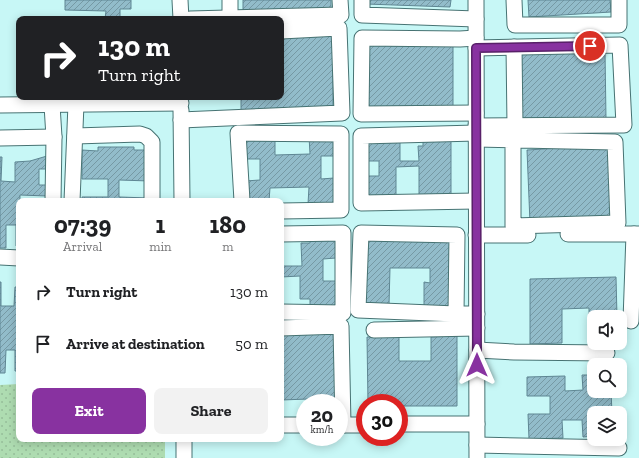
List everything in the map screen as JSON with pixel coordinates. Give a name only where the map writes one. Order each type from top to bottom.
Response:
[{"type":"street","points":[[180,0],[180,16]]},
{"type":"street","points":[[230,0],[230,16]]},
{"type":"street","points":[[284,17],[341,15],[340,0]]},
{"type":"street","points":[[362,0],[362,15],[476,20]]},
{"type":"street","points":[[476,0],[477,451],[619,448]]},
{"type":"street","points":[[514,0],[516,25],[619,25],[619,0]]},
{"type":"street","points":[[181,120],[342,114],[339,28],[284,31]]},
{"type":"street","points":[[476,201],[361,203],[361,136],[476,128],[515,126],[624,125],[620,46],[514,47],[476,43],[460,39],[362,38],[362,114],[476,128],[513,141],[615,142],[618,223],[513,226],[513,141]]},
{"type":"street","points":[[514,47],[515,126]]},
{"type":"street","points":[[0,105],[181,100],[182,198]]},
{"type":"street","points":[[52,104],[54,137],[53,198]]},
{"type":"street","points":[[72,198],[76,104]]},
{"type":"street","points":[[242,198],[238,133],[341,134],[342,210],[284,211]]},
{"type":"street","points":[[75,136],[140,134],[146,136],[152,142],[152,198]]},
{"type":"street","points":[[0,138],[54,137]]},
{"type":"street","points":[[284,234],[343,233],[342,313],[284,312]]},
{"type":"street","points":[[456,314],[458,235],[361,233],[358,310],[456,314],[477,321]]},
{"type":"street","points":[[476,235],[636,234],[631,321]]},
{"type":"street","points":[[0,258],[16,258]]},
{"type":"street","points":[[374,330],[477,321]]},
{"type":"street","points":[[284,328],[341,326],[341,394]]},
{"type":"street","points":[[477,350],[607,354]]},
{"type":"street","points":[[408,424],[477,424]]},
{"type":"street","points":[[284,425],[296,425]]},
{"type":"street","points":[[184,442],[184,458]]},
{"type":"green space","points":[[16,384],[16,442],[165,442],[165,458],[0,458],[0,385]]},
{"type":"building","points":[[65,0],[131,0],[131,9],[120,9],[120,16],[105,16],[106,11],[65,10]]},
{"type":"building","points":[[243,0],[331,0],[331,12],[243,14]]},
{"type":"building","points":[[366,0],[451,0],[450,7],[366,4]]},
{"type":"building","points":[[528,0],[610,0],[611,12],[529,17]]},
{"type":"building","points":[[333,35],[333,110],[241,111],[241,100],[284,100],[284,36]]},
{"type":"building","points":[[453,40],[453,110],[365,110],[365,41]]},
{"type":"building","points":[[605,52],[606,119],[521,120],[521,54]]},
{"type":"building","points":[[275,135],[275,155],[310,154],[309,136],[333,135],[334,156],[321,156],[321,179],[334,178],[335,203],[308,204],[309,187],[270,188],[269,198],[246,198],[245,181],[260,180],[260,159],[245,159],[244,136]]},
{"type":"building","points":[[400,138],[400,161],[419,161],[418,146],[423,146],[423,138],[451,138],[451,198],[419,199],[419,166],[396,167],[396,199],[365,200],[365,176],[379,176],[379,161],[364,161],[364,139]]},
{"type":"building","points":[[610,145],[613,219],[530,223],[527,150]]},
{"type":"building","points":[[98,147],[134,147],[134,150],[150,150],[150,181],[119,180],[119,197],[149,198],[82,198],[108,197],[108,179],[82,179],[82,150],[98,151]]},
{"type":"building","points":[[47,156],[47,169],[39,169],[39,185],[47,185],[47,196],[20,195],[20,198],[16,198],[16,225],[6,225],[6,248],[0,248],[0,157],[2,157],[1,181],[15,182],[15,162],[30,161]]},
{"type":"building","points":[[335,237],[336,258],[323,259],[323,281],[336,281],[337,306],[310,306],[310,299],[300,299],[300,276],[284,277],[284,266],[302,266],[301,243],[310,243],[310,238]]},
{"type":"building","points":[[363,237],[454,238],[454,306],[424,306],[424,282],[430,283],[430,268],[390,268],[389,305],[363,305]]},
{"type":"building","points":[[616,277],[617,310],[589,310],[589,308],[562,309],[562,343],[530,344],[530,279]]},
{"type":"building","points":[[0,282],[1,306],[14,306],[15,287],[16,371],[15,350],[6,350],[5,373],[0,373]]},
{"type":"building","points":[[333,330],[336,394],[296,394],[296,399],[284,400],[284,332]]},
{"type":"building","points":[[457,336],[457,406],[408,406],[408,394],[368,394],[367,337],[399,337],[399,361],[431,361],[431,337]]},
{"type":"building","points":[[582,375],[587,375],[587,398],[611,398],[612,406],[587,406],[587,437],[583,437],[582,420],[562,420],[563,438],[529,439],[528,414],[550,414],[550,396],[527,396],[527,377],[565,376],[565,391],[583,390]]},
{"type":"route","points":[[477,365],[476,48],[590,46]]}]
